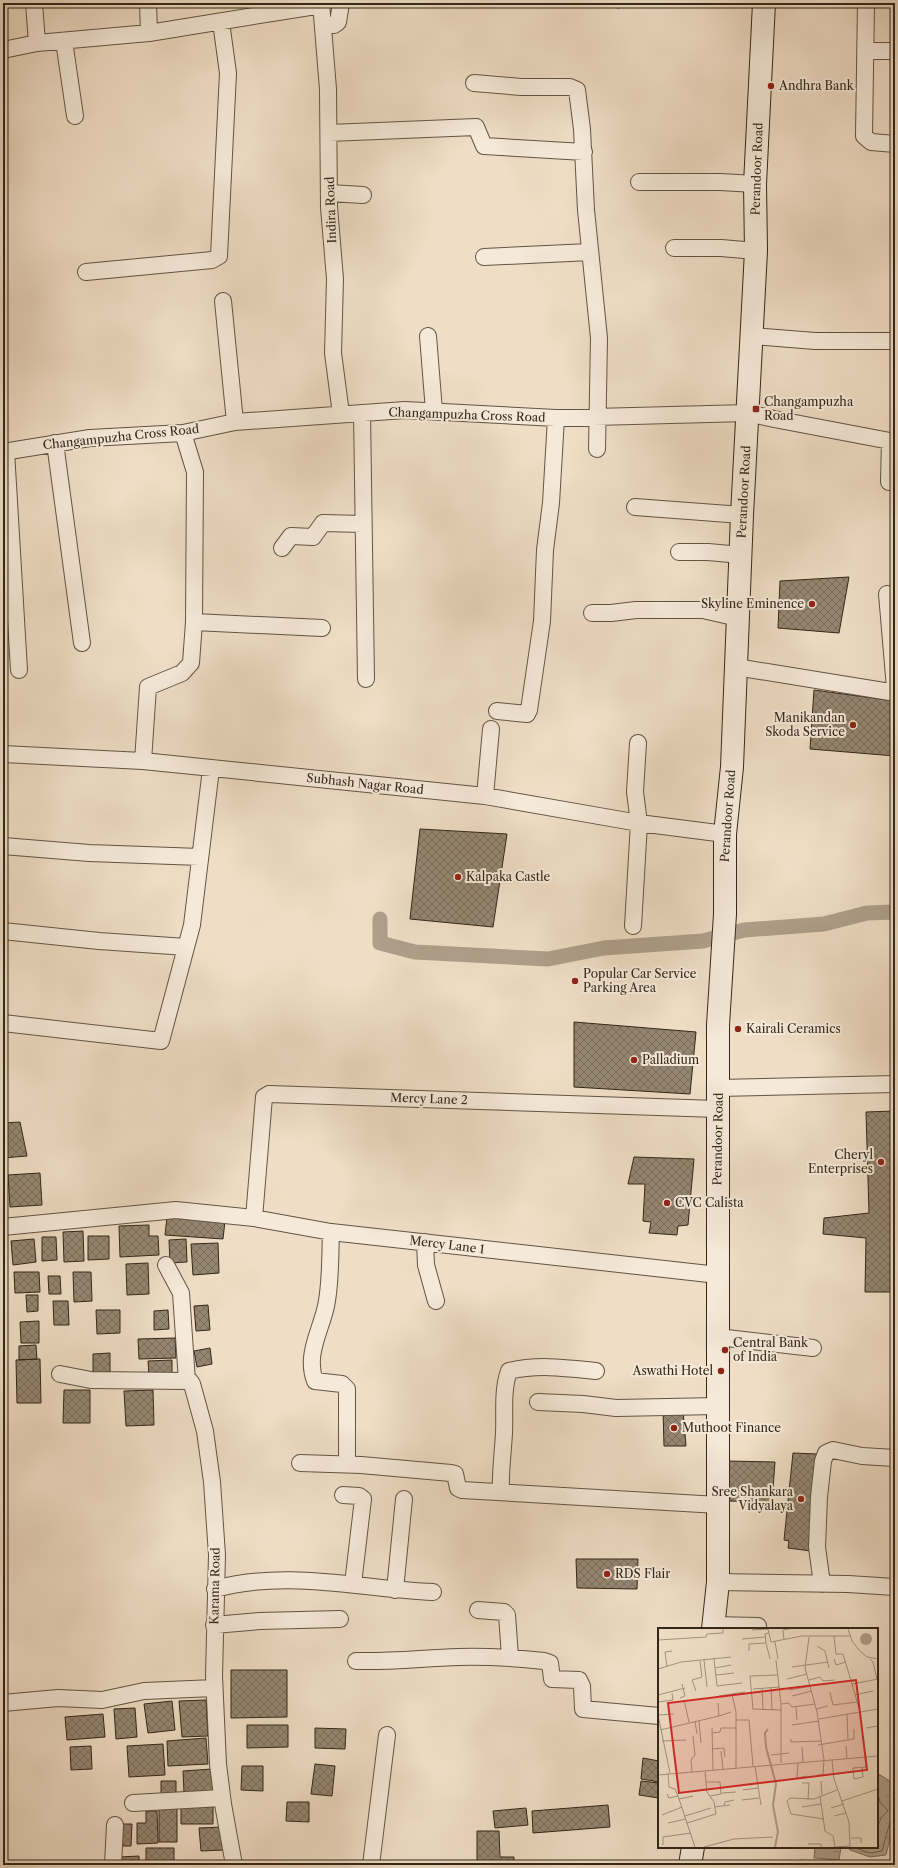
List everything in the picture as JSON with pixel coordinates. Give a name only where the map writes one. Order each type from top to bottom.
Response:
[{"type":"main road","name":"Perandoor Road","points":[[713,1627],[718,1582],[718,1026],[724,914],[725,834],[732,767],[742,515],[756,251],[755,184],[764,3]]},
{"type":"main road","points":[[690,1865],[693,1848]]},
{"type":"street","points":[[34,3],[37,43]]},
{"type":"street","points":[[148,3],[149,33]]},
{"type":"street","points":[[323,24],[334,25],[338,22],[341,3]]},
{"type":"street","points":[[866,3],[864,136],[872,142],[895,144]]},
{"type":"street","name":"Indira Road","points":[[3,50],[37,43],[149,33],[322,4],[328,89],[329,193],[335,279],[333,353],[341,414]]},
{"type":"street","points":[[86,272],[212,260],[219,256],[228,73],[221,22]]},
{"type":"street","points":[[64,41],[75,116]]},
{"type":"street","points":[[866,52],[895,51]]},
{"type":"street","points":[[474,83],[521,87],[570,87],[577,90],[580,104],[584,152],[586,210],[599,338],[597,449]]},
{"type":"street","points":[[329,133],[476,127],[484,146],[584,152]]},
{"type":"street","points":[[639,182],[720,182],[755,184]]},
{"type":"street","points":[[329,193],[363,195]]},
{"type":"street","points":[[674,248],[721,248],[756,251]]},
{"type":"street","points":[[484,257],[590,252]]},
{"type":"street","points":[[224,301],[235,422]]},
{"type":"street","points":[[428,336],[434,411]]},
{"type":"street","points":[[752,336],[815,342],[895,341]]},
{"type":"street","name":"Changampuzha Cross Road","points":[[4,451],[90,438],[183,433],[235,422],[405,410],[556,418],[748,413],[781,421],[890,441],[889,482]]},
{"type":"street","points":[[362,413],[366,679]]},
{"type":"street","points":[[497,711],[528,714],[529,710],[542,621],[545,550],[551,503],[556,418]]},
{"type":"street","points":[[143,761],[148,687],[182,673],[191,663],[194,622],[195,472],[183,433]]},
{"type":"street","points":[[55,443],[82,643]]},
{"type":"street","points":[[4,451],[19,670]]},
{"type":"street","points":[[635,507],[742,515]]},
{"type":"street","points":[[282,548],[291,536],[313,537],[324,523],[363,524]]},
{"type":"street","points":[[679,552],[708,552],[741,555]]},
{"type":"street","points":[[736,666],[890,692],[895,688],[887,594]]},
{"type":"street","points":[[592,613],[611,613],[636,610],[703,610],[738,618]]},
{"type":"street","points":[[194,622],[322,628]]},
{"type":"street","points":[[486,796],[491,729]]},
{"type":"street","points":[[632,926],[639,823],[634,792],[638,743]]},
{"type":"street","name":"Subhash Nagar Road","points":[[3,754],[143,761],[486,796],[639,823],[725,834]]},
{"type":"street","points":[[3,1023],[161,1041],[192,926],[211,769]]},
{"type":"street","points":[[3,846],[89,853],[200,857]]},
{"type":"street","points":[[3,931],[99,941],[186,947]]},
{"type":"street","points":[[718,1099],[895,1084]]},
{"type":"street","name":"Mercy Lane 2","points":[[254,1218],[264,1097],[269,1094],[718,1099]]},
{"type":"street","name":"Mercy Lane 1","points":[[3,1227],[176,1210],[254,1218],[331,1232],[718,1275]]},
{"type":"street","points":[[331,1232],[326,1305],[313,1346],[313,1376],[314,1380],[342,1384],[347,1389],[347,1464]]},
{"type":"street","points":[[425,1242],[426,1265],[436,1301]]},
{"type":"street","points":[[60,1374],[91,1380],[187,1381],[181,1292],[166,1265]]},
{"type":"street","points":[[718,1337],[813,1348]]},
{"type":"street","points":[[501,1492],[500,1471],[506,1382],[509,1371],[532,1367],[553,1367],[596,1371]]},
{"type":"street","name":"Karama Road","points":[[187,1381],[190,1381],[192,1384],[205,1431],[212,1482],[217,1555],[214,1625],[214,1688],[222,1798],[234,1865]]},
{"type":"street","points":[[538,1402],[583,1404],[616,1408],[718,1406]]},
{"type":"street","points":[[822,1584],[817,1547],[823,1461],[826,1453],[832,1450],[862,1456],[895,1458]]},
{"type":"street","points":[[300,1463],[347,1464],[451,1473],[455,1474],[458,1488],[718,1505]]},
{"type":"street","points":[[343,1494],[359,1496],[363,1499],[354,1584]]},
{"type":"street","points":[[395,1590],[404,1499]]},
{"type":"street","points":[[215,1589],[231,1585],[286,1580],[354,1584],[395,1590],[433,1592]]},
{"type":"street","points":[[718,1582],[895,1587]]},
{"type":"street","points":[[478,1610],[504,1612],[507,1615],[510,1657]]},
{"type":"street","points":[[214,1625],[260,1621],[340,1619]]},
{"type":"street","points":[[713,1627],[758,1626]]},
{"type":"street","points":[[356,1661],[406,1661],[458,1657],[510,1657],[550,1663],[552,1679],[579,1680],[582,1686],[583,1709],[658,1716]]},
{"type":"street","points":[[3,1703],[58,1698],[102,1700],[144,1691],[214,1688]]},
{"type":"street","points":[[371,1865],[387,1734]]},
{"type":"street","points":[[133,1803],[222,1798]]},
{"type":"street","points":[[113,1865],[115,1824]]},
{"type":"water","points":[[878,1774],[893,1783],[894,1823],[886,1855],[870,1857],[850,1850],[849,1848],[878,1848]]},
{"type":"water","points":[[815,1848],[841,1848],[839,1860],[814,1858]]},
{"type":"building","points":[[617,3],[639,3],[639,5],[617,8]]},
{"type":"building","name":"Skyline Eminence","points":[[849,577],[839,633],[778,628],[780,581]]},
{"type":"building","name":"Manikandan Skoda Service","points":[[814,690],[895,701],[895,756],[810,749]]},
{"type":"building","name":"Kalpaka Castle","points":[[420,829],[507,834],[493,927],[410,919]]},
{"type":"building","name":"Palladium","points":[[574,1022],[696,1032],[690,1094],[574,1087]]},
{"type":"building","name":"Cheryl Enterprises","points":[[895,1111],[895,1292],[865,1292],[866,1238],[823,1234],[824,1218],[869,1213],[866,1112]]},
{"type":"building","points":[[20,1122],[27,1156],[3,1158],[3,1123]]},
{"type":"building","name":"CVC Calista","points":[[634,1157],[694,1159],[688,1225],[678,1226],[677,1235],[649,1233],[651,1222],[643,1221],[645,1184],[628,1184]]},
{"type":"building","points":[[40,1173],[42,1205],[10,1207],[8,1175]]},
{"type":"building","points":[[167,1217],[225,1221],[223,1239],[165,1235]]},
{"type":"building","points":[[149,1225],[149,1236],[158,1236],[159,1255],[120,1257],[119,1226]]},
{"type":"building","points":[[83,1231],[84,1261],[64,1262],[63,1232]]},
{"type":"building","points":[[88,1236],[109,1236],[109,1259],[88,1260]]},
{"type":"building","points":[[42,1237],[56,1237],[57,1260],[42,1261]]},
{"type":"building","points":[[34,1239],[36,1262],[13,1265],[11,1241]]},
{"type":"building","points":[[186,1239],[187,1262],[170,1263],[169,1240]]},
{"type":"building","points":[[218,1243],[219,1273],[193,1275],[191,1244]]},
{"type":"building","points":[[148,1263],[149,1294],[127,1295],[126,1264]]},
{"type":"building","points":[[14,1272],[39,1272],[40,1292],[15,1293]]},
{"type":"building","points":[[73,1272],[91,1272],[92,1301],[74,1302]]},
{"type":"building","points":[[48,1276],[60,1276],[61,1294],[49,1294]]},
{"type":"building","points":[[26,1295],[38,1295],[38,1311],[27,1312]]},
{"type":"building","points":[[53,1301],[68,1301],[69,1325],[54,1325]]},
{"type":"building","points":[[208,1305],[210,1330],[196,1331],[194,1306]]},
{"type":"building","points":[[96,1310],[120,1310],[120,1333],[97,1334]]},
{"type":"building","points":[[168,1310],[169,1329],[154,1330],[154,1311]]},
{"type":"building","points":[[39,1321],[39,1343],[21,1343],[20,1322]]},
{"type":"building","points":[[175,1338],[176,1358],[139,1359],[138,1339]]},
{"type":"building","points":[[36,1345],[37,1359],[19,1360],[19,1346]]},
{"type":"building","points":[[210,1348],[212,1364],[197,1367],[194,1351]]},
{"type":"building","points":[[110,1353],[110,1376],[93,1377],[93,1354]]},
{"type":"building","points":[[40,1359],[41,1403],[17,1403],[16,1360]]},
{"type":"building","points":[[172,1360],[172,1377],[149,1377],[148,1361]]},
{"type":"building","points":[[64,1390],[90,1390],[90,1423],[63,1423]]},
{"type":"building","points":[[153,1390],[154,1425],[126,1426],[124,1391]]},
{"type":"building","name":"Muthoot Finance","points":[[663,1410],[683,1410],[686,1446],[664,1446]]},
{"type":"building","name":"Sree Shankara Vidyalaya","points":[[793,1453],[817,1454],[811,1551],[788,1548],[789,1541],[784,1540]]},
{"type":"building","points":[[726,1461],[775,1462],[772,1502],[727,1501]]},
{"type":"building","name":"RDS Flair","points":[[576,1559],[638,1559],[637,1589],[577,1588]]},
{"type":"building","points":[[231,1670],[287,1670],[287,1717],[231,1718]]},
{"type":"building","points":[[206,1700],[208,1736],[182,1737],[179,1701]]},
{"type":"building","points":[[172,1701],[175,1730],[148,1733],[144,1704]]},
{"type":"building","points":[[135,1708],[137,1737],[116,1739],[114,1709]]},
{"type":"building","points":[[103,1714],[105,1737],[67,1740],[65,1717]]},
{"type":"building","points":[[247,1725],[288,1725],[288,1747],[247,1748]]},
{"type":"building","points":[[315,1728],[346,1729],[345,1749],[315,1748]]},
{"type":"building","points":[[206,1738],[208,1764],[168,1766],[167,1741]]},
{"type":"building","points":[[163,1744],[165,1775],[129,1777],[127,1746]]},
{"type":"building","points":[[91,1746],[92,1769],[71,1770],[70,1747]]},
{"type":"building","points":[[643,1758],[658,1761],[658,1782],[641,1779]]},
{"type":"building","points":[[315,1764],[335,1766],[332,1796],[311,1794]]},
{"type":"building","points":[[242,1766],[263,1766],[263,1791],[241,1790]]},
{"type":"building","points":[[212,1769],[213,1791],[184,1793],[183,1771]]},
{"type":"building","points":[[161,1781],[176,1781],[176,1798],[161,1798]]},
{"type":"building","points":[[641,1781],[658,1783],[658,1798],[639,1795]]},
{"type":"building","points":[[287,1802],[309,1802],[309,1822],[286,1821]]},
{"type":"building","points":[[213,1804],[213,1824],[181,1824],[181,1805]]},
{"type":"building","points":[[159,1805],[177,1805],[177,1842],[159,1842]]},
{"type":"building","points":[[608,1805],[610,1827],[533,1833],[532,1811]]},
{"type":"building","points":[[526,1808],[528,1825],[495,1828],[493,1811]]},
{"type":"building","points":[[146,1811],[157,1811],[158,1843],[137,1844],[137,1823],[146,1823]]},
{"type":"building","points":[[119,1824],[132,1824],[131,1846],[118,1846]]},
{"type":"building","points":[[223,1827],[224,1850],[201,1851],[199,1828]]},
{"type":"building","points":[[477,1831],[499,1831],[500,1857],[514,1857],[514,1865],[477,1865]]},
{"type":"building","points":[[146,1848],[174,1848],[174,1865],[146,1865]]},
{"type":"building","points":[[139,1856],[139,1865],[119,1865],[119,1857]]},
{"type":"building","points":[[801,1860],[833,1864],[833,1865],[800,1865]]},
{"type":"waterway","points":[[380,919],[380,943],[415,952],[548,959],[604,948],[703,941],[744,930],[824,924],[867,913],[895,912]]},
{"type":"place","name":"Andhra Bank","points":[[771,86]]},
{"type":"place","name":"Changampuzha Road","points":[[756,409]]},
{"type":"place","name":"Skyline Eminence","points":[[812,604]]},
{"type":"place","name":"Manikandan Skoda Service","points":[[853,725]]},
{"type":"place","name":"Kalpaka Castle","points":[[458,877]]},
{"type":"place","name":"Popular Car Service Parking Area","points":[[575,981]]},
{"type":"place","name":"Kairali Ceramics","points":[[738,1029]]},
{"type":"place","name":"Palladium","points":[[634,1060]]},
{"type":"place","name":"Cheryl Enterprises","points":[[881,1162]]},
{"type":"place","name":"CVC Calista","points":[[667,1203]]},
{"type":"place","name":"Central Bank of India","points":[[725,1350]]},
{"type":"place","name":"Aswathi Hotel","points":[[721,1371]]},
{"type":"place","name":"Muthoot Finance","points":[[674,1428]]},
{"type":"place","name":"Sree Shankara Vidyalaya","points":[[801,1499]]},
{"type":"place","name":"RDS Flair","points":[[607,1574]]}]
